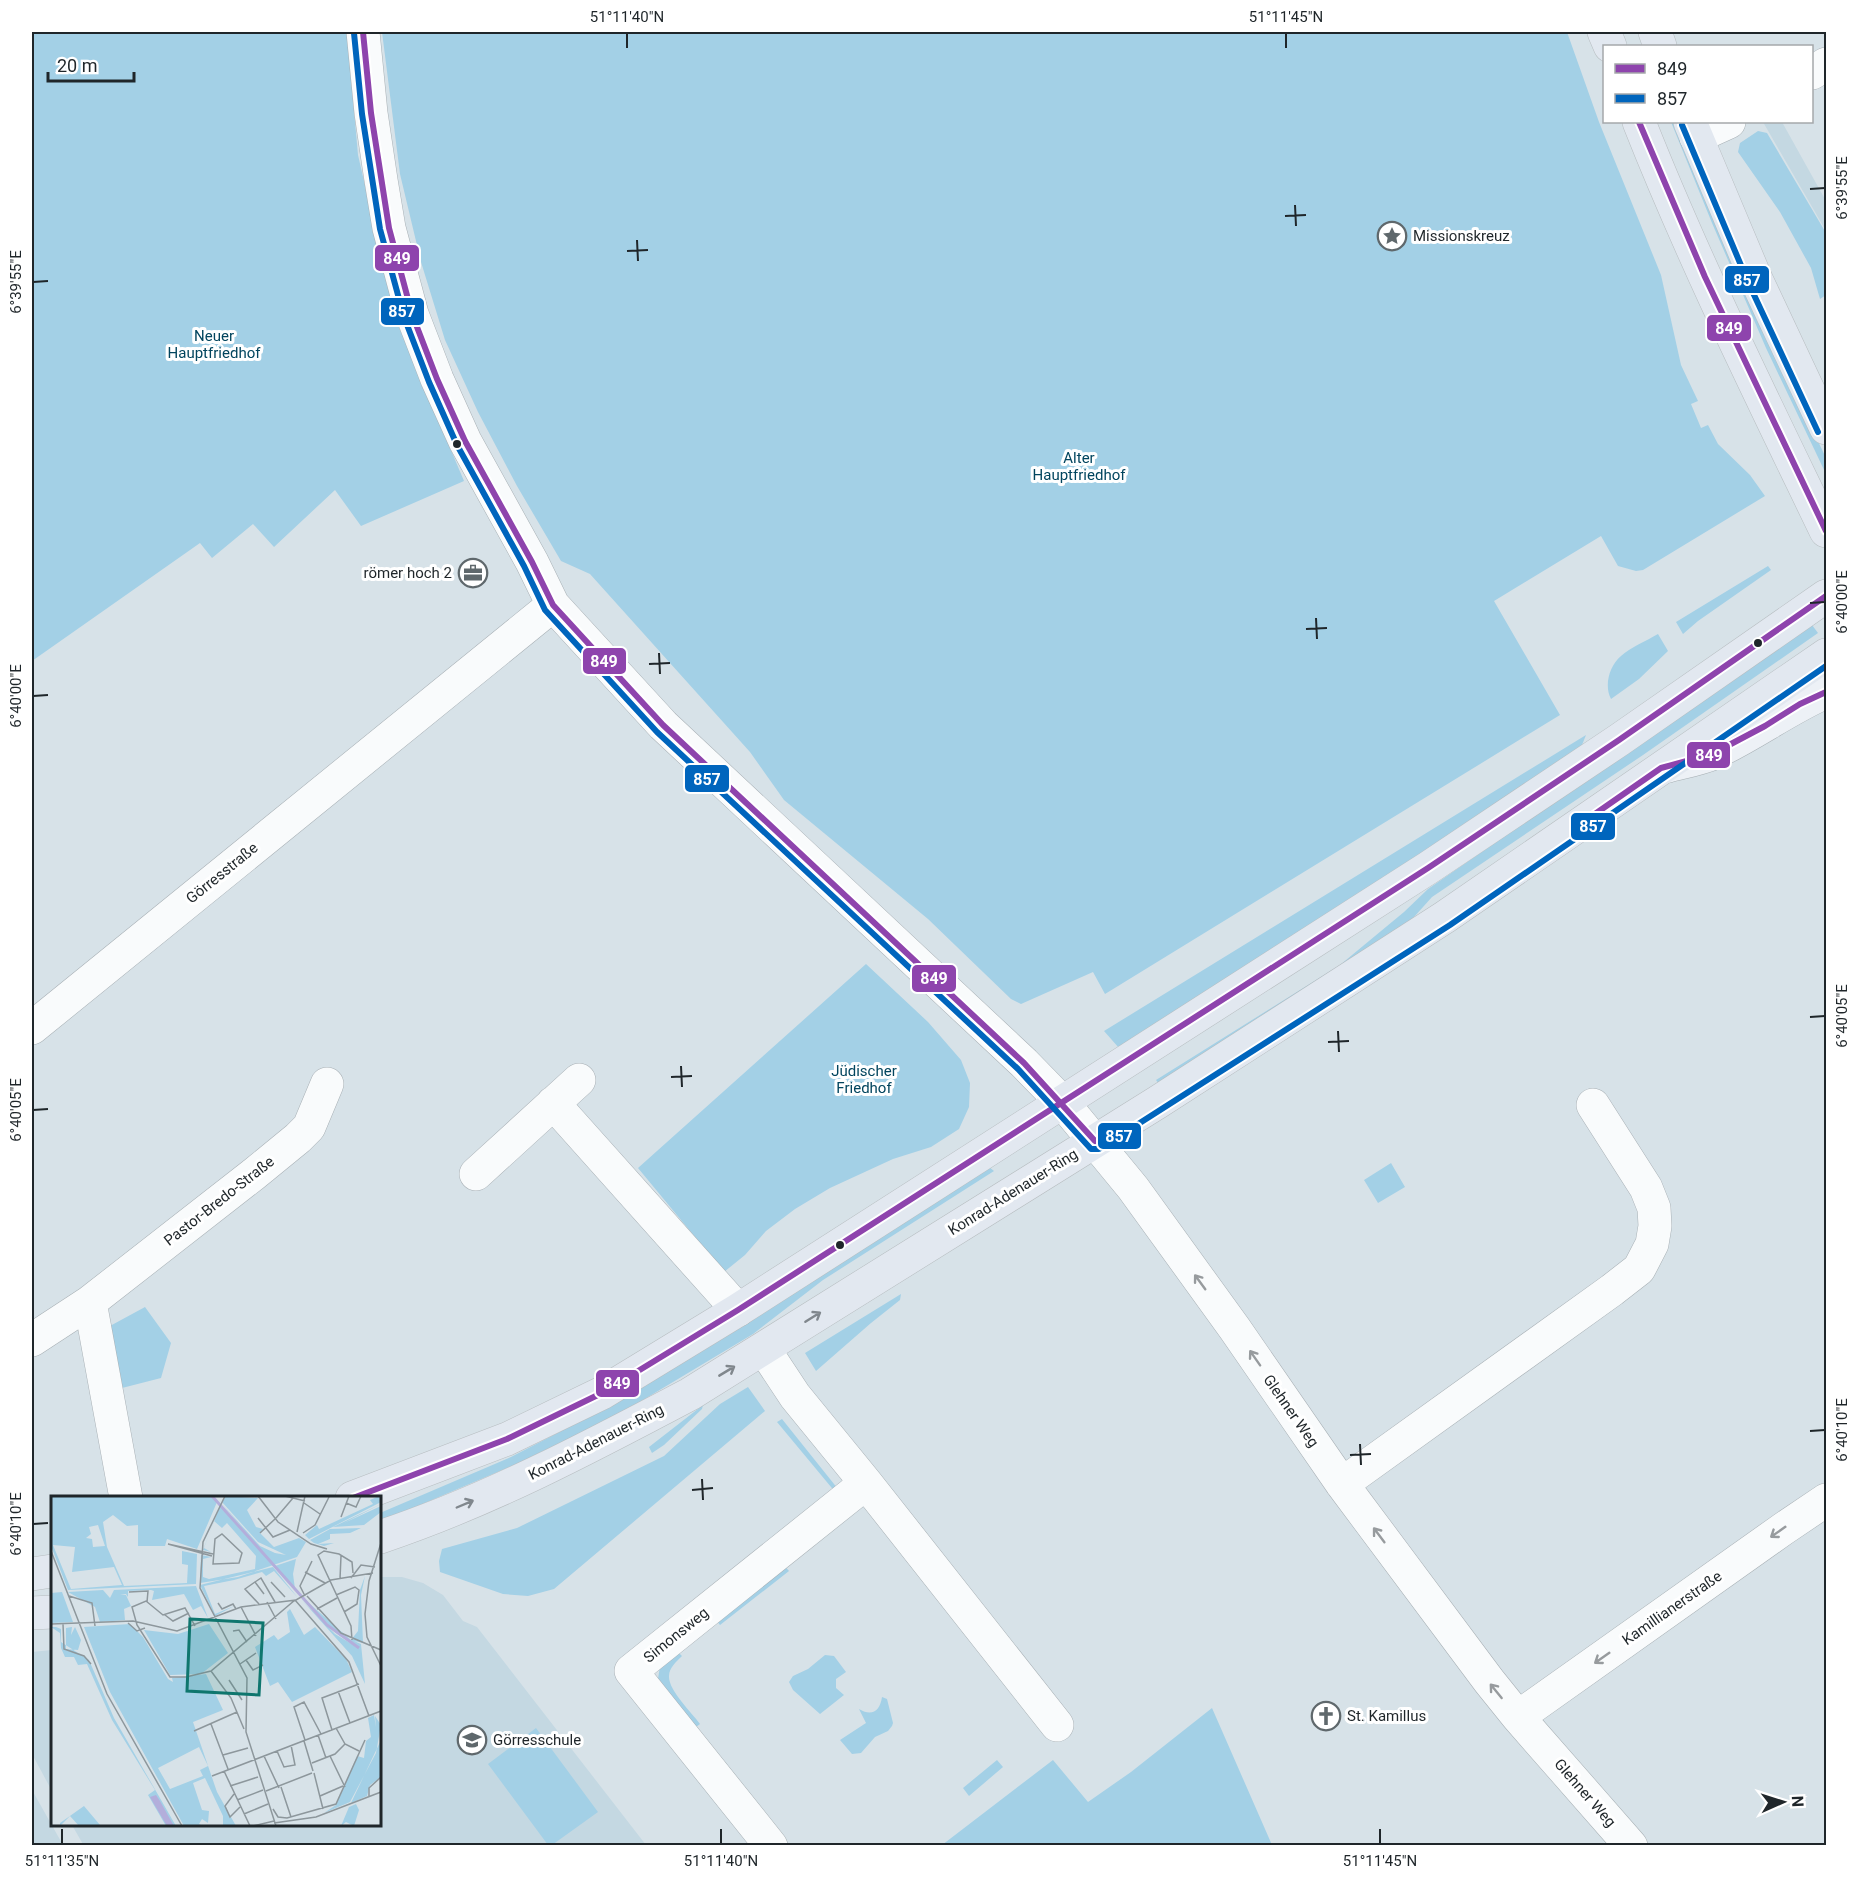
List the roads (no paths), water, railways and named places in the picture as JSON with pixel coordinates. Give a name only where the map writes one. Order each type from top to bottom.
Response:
[{"type":"main road","points":[[1639,123],[1735,342],[1827,531]]},
{"type":"main road","points":[[1693,129],[1756,279],[1827,428]]},
{"type":"main road","points":[[355,1496],[507,1439],[602,1394],[738,1310],[1428,868],[1619,740],[1827,596]]},
{"type":"main road","name":"Konrad-Adenauer-Ring","points":[[381,1537],[411,1527],[520,1481],[690,1394],[1095,1141],[1445,917],[1827,656]]},
{"type":"main road","points":[[1661,768],[1712,754],[1765,726],[1800,704],[1827,693]]},
{"type":"main road","points":[[32,1574],[51,1571]]},
{"type":"main road","points":[[32,1613],[51,1612]]},
{"type":"street","name":"Glehner Weg","points":[[363,32],[371,113],[389,228],[412,314],[437,379],[465,441],[532,562],[553,605],[663,725],[1024,1063],[1062,1103],[1133,1188],[1235,1329],[1342,1484],[1489,1681],[1631,1845]]},
{"type":"street","points":[[1813,72],[1827,64]]},
{"type":"street","points":[[1693,129],[1724,123]]},
{"type":"street","name":"Görresstraße","points":[[32,1028],[553,605]]},
{"type":"street","points":[[476,1174],[579,1080]]},
{"type":"street","name":"Pastor-Bredo-Straße","points":[[32,1340],[90,1302],[297,1138],[309,1127],[327,1084]]},
{"type":"street","points":[[553,1103],[738,1310]]},
{"type":"street","points":[[1342,1484],[1639,1269],[1652,1244],[1655,1226],[1654,1208],[1646,1188],[1593,1105]]},
{"type":"street","points":[[90,1302],[126,1496]]},
{"type":"street","points":[[764,1348],[795,1396],[867,1483],[1057,1725]]},
{"type":"street","name":"Simonsweg","points":[[771,1845],[632,1671],[867,1483]]},
{"type":"street","name":"Kamillianerstraße","points":[[1518,1717],[1827,1500]]},
{"type":"place","name":"Missionskreuz","points":[[1392,236]]},
{"type":"place","name":"römer hoch 2","points":[[473,573]]},
{"type":"place","name":"St. Kamillus","points":[[1326,1716]]},
{"type":"place","name":"Görresschule","points":[[472,1740]]},
{"type":"park label","name":"Neuer Hauptfriedhof","points":[[214,344]]},
{"type":"park label","name":"Alter Hauptfriedhof","points":[[1079,466]]},
{"type":"park label","name":"Jüdischer Friedhof","points":[[864,1080]]}]
